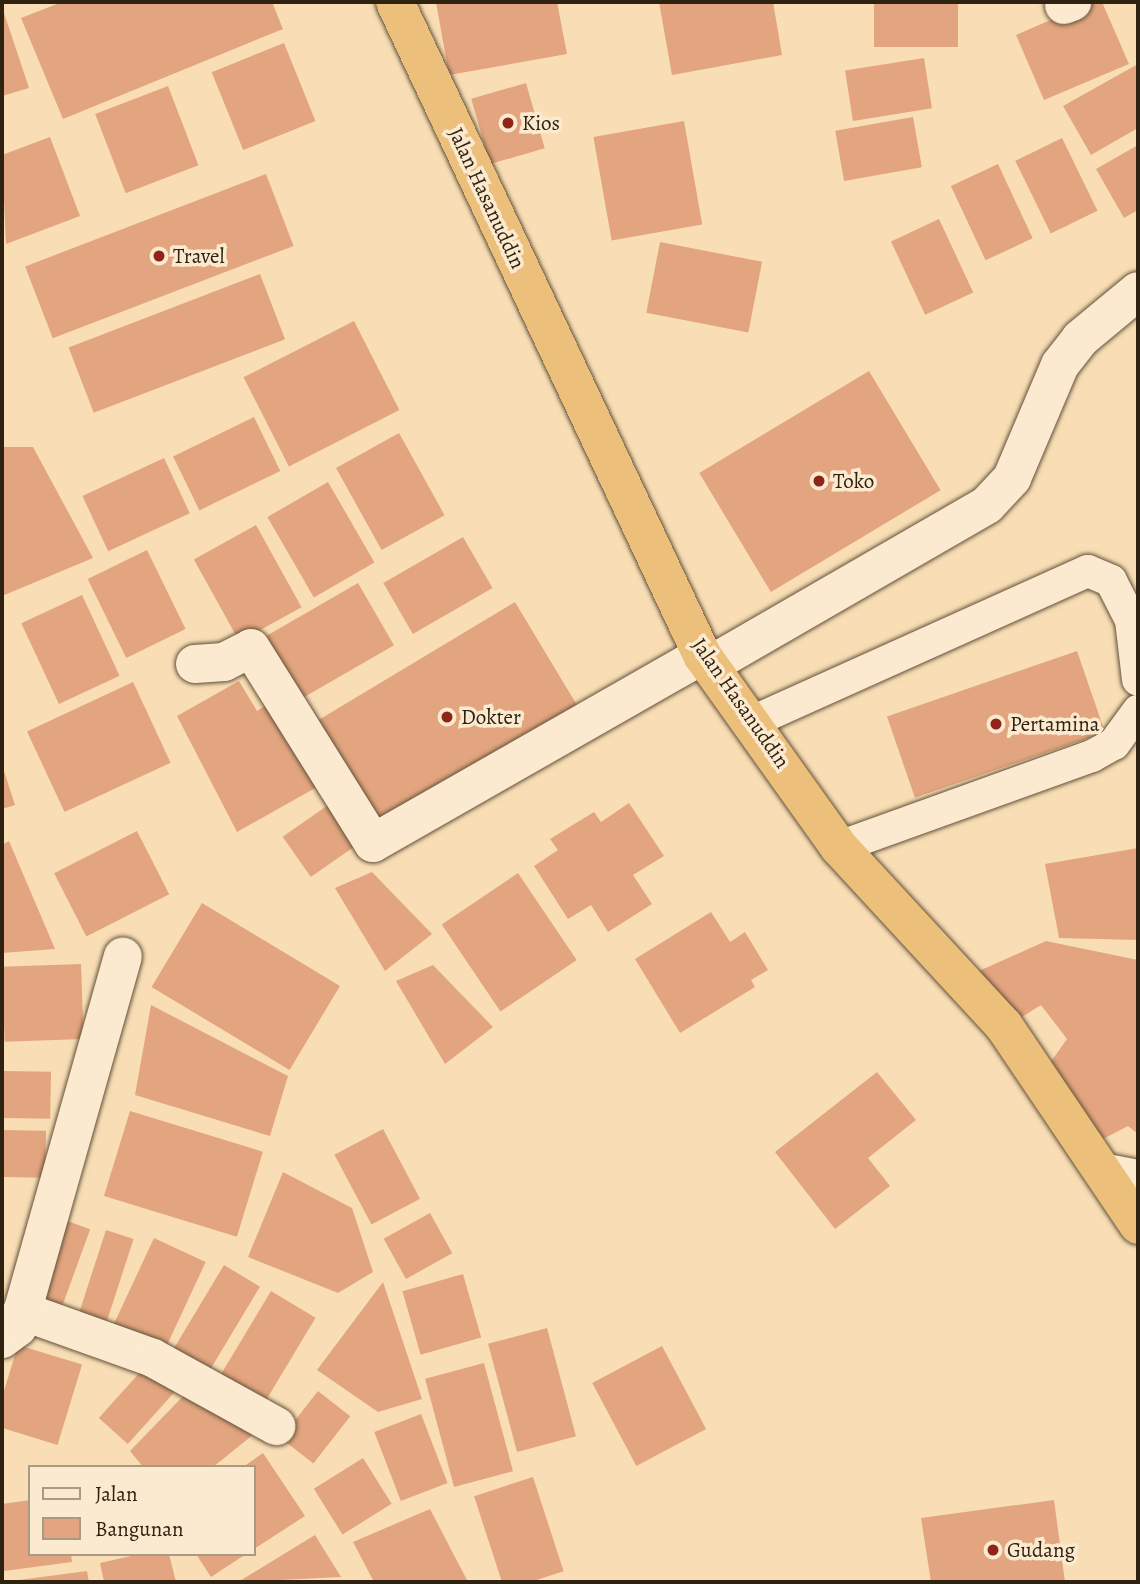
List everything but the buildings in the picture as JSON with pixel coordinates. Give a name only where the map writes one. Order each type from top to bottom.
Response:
[{"type":"highway","name":"Jalan Hasanuddin","points":[[395,2],[706,660],[754,721],[839,847],[1004,1026],[1122,1176],[1138,1225]]},
{"type":"street","points":[[195,664],[224,663],[251,648],[373,843],[987,505],[1012,478],[1060,365],[1080,340],[1138,291]]},
{"type":"street","points":[[123,957],[12,1325],[153,1358],[276,1426]]},
{"type":"lane","points":[[754,721],[1088,571],[1111,581],[1130,620],[1138,680]]},
{"type":"lane","points":[[839,847],[1092,756],[1114,744],[1138,711]]},
{"type":"place","name":"Kios","points":[[508,123]]},
{"type":"place","name":"Travel","points":[[159,256]]},
{"type":"place","name":"Toko","points":[[819,481]]},
{"type":"place","name":"Dokter","points":[[447,717]]},
{"type":"place","name":"Pertamina","points":[[996,724]]},
{"type":"place","name":"Gudang","points":[[993,1550]]}]
